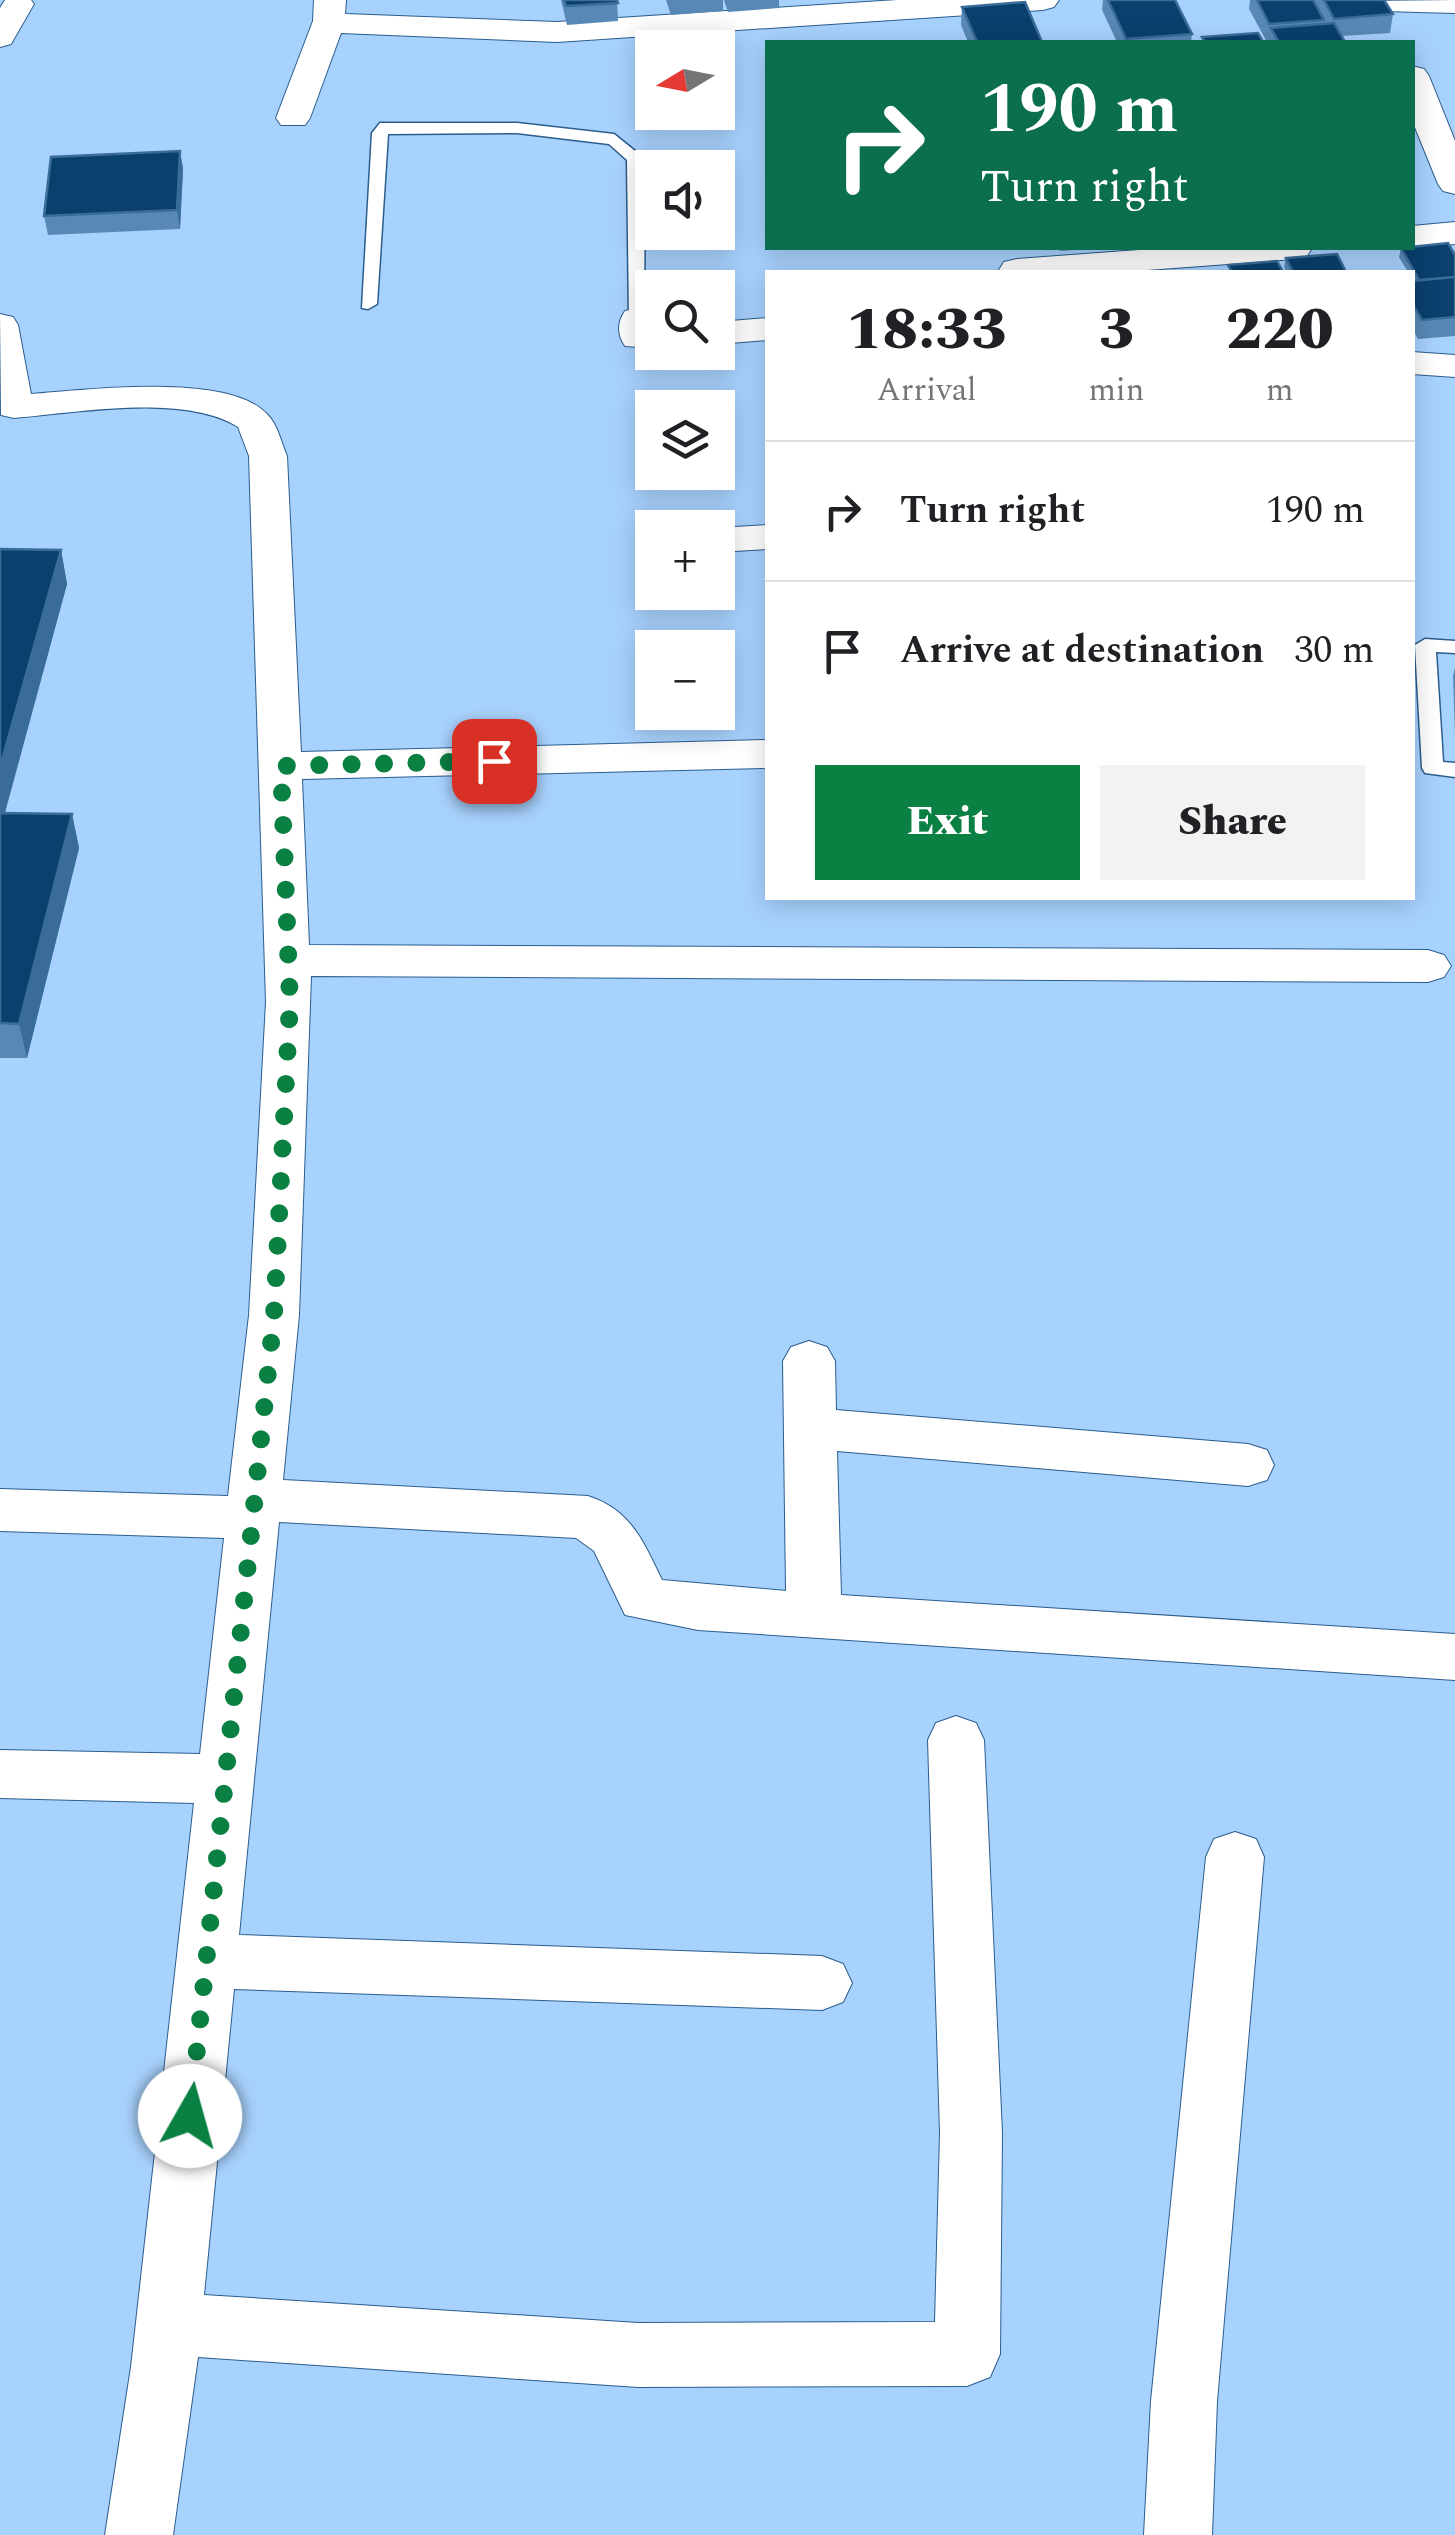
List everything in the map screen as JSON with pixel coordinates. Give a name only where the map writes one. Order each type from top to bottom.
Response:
[{"type":"street","points":[[293,118],[330,11],[558,32],[908,5],[1042,0]]},
{"type":"street","points":[[1386,10],[1455,3]]},
{"type":"street","points":[[0,37],[18,4]]},
{"type":"street","points":[[908,5],[922,40]]},
{"type":"street","points":[[1415,83],[1455,184]]},
{"type":"street","points":[[1415,237],[1455,233]]},
{"type":"street","points":[[1017,266],[1263,250]]},
{"type":"street","points":[[0,325],[14,407],[150,398],[214,400],[252,420],[268,456],[290,1002],[274,1315],[209,1961],[168,2324],[139,2535]]},
{"type":"street","points":[[735,331],[765,329]]},
{"type":"street","points":[[1415,363],[1455,366]]},
{"type":"street","points":[[735,539],[765,537]]},
{"type":"street","points":[[281,766],[765,754]]},
{"type":"street","points":[[288,960],[1428,966]]},
{"type":"street","points":[[809,1361],[814,1616]]},
{"type":"street","points":[[811,1428],[1248,1465]]},
{"type":"street","points":[[0,1510],[254,1509],[588,1517],[614,1537],[644,1599],[698,1608],[1455,1657]]},
{"type":"street","points":[[168,2324],[638,2355],[967,2354],[972,2132],[956,1740]]},
{"type":"street","points":[[0,1774],[228,1779]]},
{"type":"street","points":[[1178,2535],[1184,2401],[1235,1857]]},
{"type":"street","points":[[209,1961],[822,1983]]},
{"type":"lane","points":[[368,304],[380,133],[386,127],[518,128],[614,139],[636,159],[642,270]]},
{"type":"lane","points":[[1455,647],[1425,645],[1433,768],[1455,770]]},
{"type":"building","points":[[564,0],[617,0],[618,3],[566,6]]},
{"type":"building","points":[[1108,0],[1175,0],[1192,34],[1126,39]]},
{"type":"building","points":[[1257,0],[1313,0],[1324,20],[1269,24]]},
{"type":"building","points":[[1324,0],[1384,0],[1393,14],[1334,19]]},
{"type":"building","points":[[1025,2],[1041,40],[976,40],[962,7]]},
{"type":"building","points":[[1334,23],[1344,40],[1278,40],[1271,28]]},
{"type":"building","points":[[1258,33],[1262,40],[1204,40],[1202,37]]},
{"type":"building","points":[[180,151],[177,210],[44,216],[51,157]]},
{"type":"building","points":[[1448,243],[1455,255],[1455,277],[1419,280],[1402,250],[1415,250],[1415,247]]},
{"type":"building","points":[[1337,254],[1345,270],[1292,270],[1286,258]]},
{"type":"building","points":[[1277,261],[1282,270],[1231,270],[1228,265]]},
{"type":"building","points":[[1455,277],[1455,317],[1422,320],[1415,308],[1415,281]]},
{"type":"building","points":[[0,549],[61,550],[0,767]]},
{"type":"building","points":[[0,813],[72,814],[19,1024],[0,1023]]},
{"type":"route","points":[[190,2116],[274,1315],[290,1002],[281,766],[494,761]]}]
